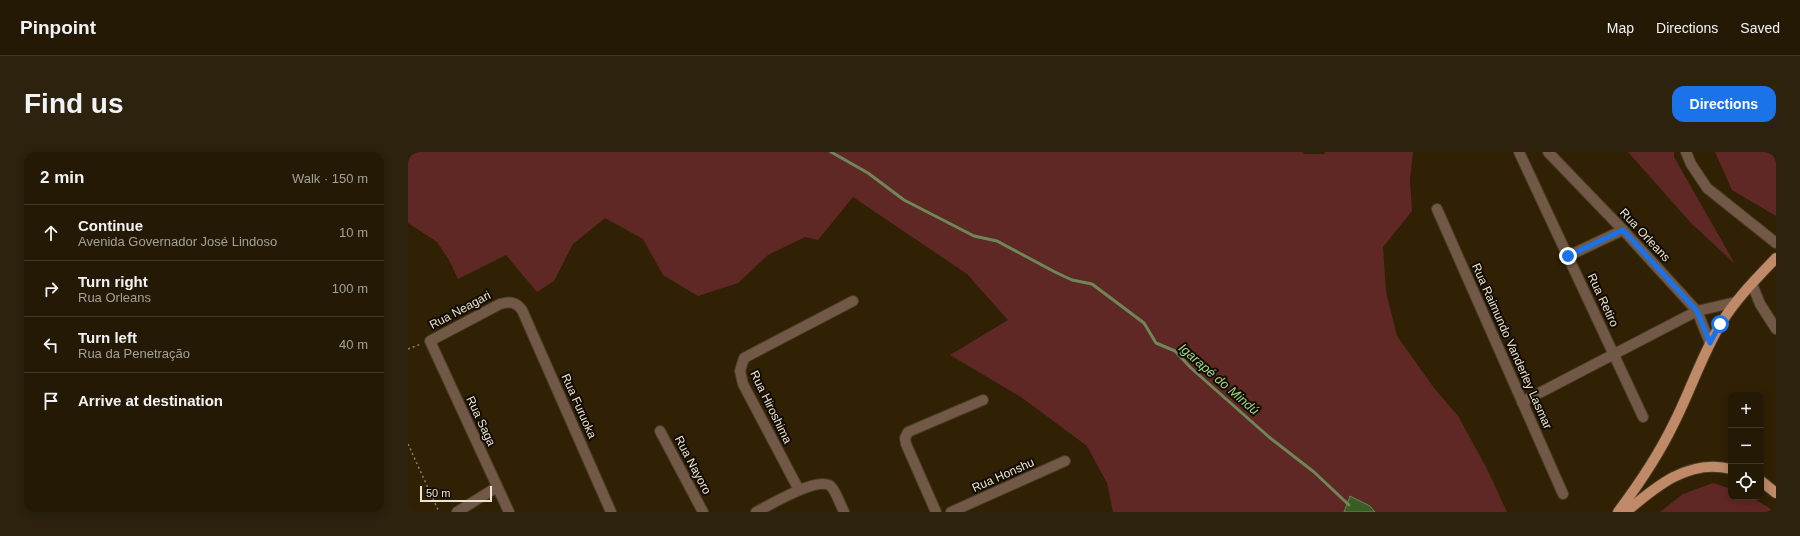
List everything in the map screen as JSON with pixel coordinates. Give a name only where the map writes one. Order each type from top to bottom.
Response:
[{"type":"main road","points":[[1618,512],[1650,466],[1670,431],[1710,343],[1736,302],[1776,258]]},
{"type":"main road","points":[[1626,512],[1654,488],[1684,472],[1714,467],[1728,469]]},
{"type":"main road","points":[[1764,483],[1776,493]]},
{"type":"street","name":"Rua Retiro","points":[[1519,152],[1643,417]]},
{"type":"street","name":"Rua Orleans","points":[[1548,152],[1623,230],[1697,311],[1710,343]]},
{"type":"street","points":[[1686,152],[1691,164],[1707,188],[1776,243]]},
{"type":"street","name":"Rua Raimundo Vanderley Lasmar","points":[[1437,209],[1563,494]]},
{"type":"street","points":[[1568,256],[1623,230]]},
{"type":"street","points":[[1752,284],[1760,304],[1776,329]]},
{"type":"street","name":"Rua Hiroshima","points":[[799,490],[743,384],[740,371],[744,358],[853,301]]},
{"type":"street","name":"Rua Neagari","points":[[430,341],[500,304],[512,302],[517,304],[522,310]]},
{"type":"street","points":[[1522,402],[1697,311],[1736,302]]},
{"type":"street","name":"Rua Furuoka","points":[[522,310],[610,512]]},
{"type":"street","name":"Rua Saga","points":[[430,341],[509,512]]},
{"type":"street","points":[[936,512],[906,444],[905,438],[908,432],[983,400]]},
{"type":"street","name":"Rua Nayoro","points":[[660,430],[703,512]]},
{"type":"street","name":"Rua Honshu","points":[[951,512],[1065,461]]},
{"type":"street","points":[[756,512],[812,485],[829,485],[844,512]]},
{"type":"street","points":[[457,512],[497,487]]},
{"type":"path","name":"Rua Neagari","points":[[408,349],[430,341]]},
{"type":"path","points":[[408,444],[439,512]]},
{"type":"shaded area","points":[[408,152],[1303,152],[1304,154],[1324,154],[1325,152],[1413,152],[1410,179],[1412,211],[1383,247],[1386,292],[1397,336],[1434,388],[1458,416],[1486,467],[1507,512],[1375,512],[1370,506],[1349,497],[1344,512],[1113,512],[1107,483],[1087,446],[1021,397],[950,355],[1008,320],[967,274],[853,197],[818,240],[805,237],[768,255],[738,283],[698,296],[663,275],[643,239],[605,218],[573,244],[554,281],[537,292],[506,255],[458,279],[449,260],[437,242],[408,223]]},
{"type":"shaded area","points":[[1628,152],[1674,152],[1674,157],[1735,264],[1691,223]]},
{"type":"shaded area","points":[[1715,152],[1776,152],[1776,216],[1732,190]]},
{"type":"shaded area","points":[[1713,483],[1728,488],[1728,500],[1756,500],[1776,512],[1660,512],[1683,494]]},
{"type":"shaded area","points":[[1350,496],[1370,506],[1375,512],[1344,512]]},
{"type":"waterway","name":"Igarapé do Mindú","points":[[831,152],[868,173],[904,200],[974,236],[997,241],[1072,280],[1092,284],[1144,323],[1156,343],[1175,351],[1191,368],[1269,437],[1314,472],[1349,505]]},
{"type":"route","points":[[1568,256],[1623,230],[1697,311],[1710,343],[1720,324]]}]
